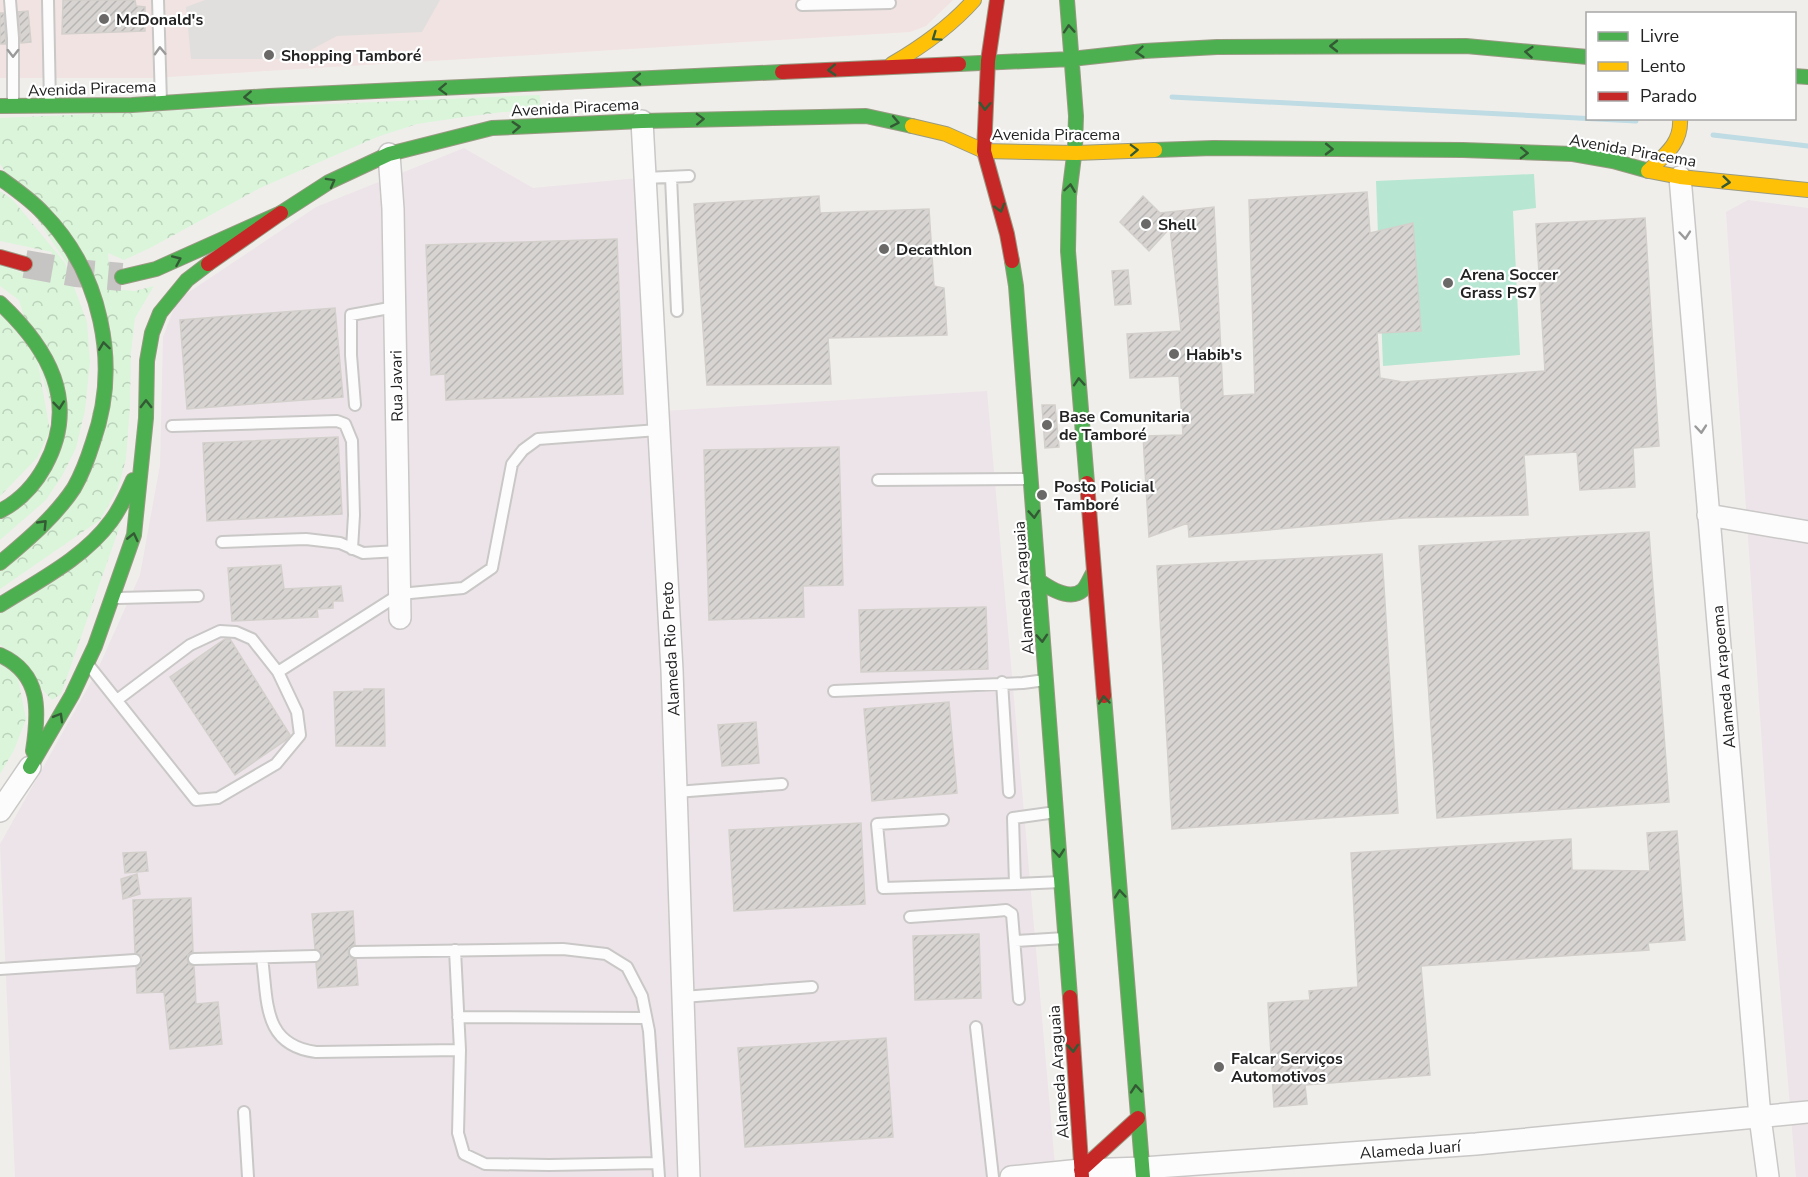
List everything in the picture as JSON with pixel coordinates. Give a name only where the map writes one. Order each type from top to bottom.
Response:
[{"type":"main road","points":[[891,66],[944,31],[962,15],[974,0]]},
{"type":"main road","name":"Alameda Araguaia","points":[[997,0],[988,61],[984,151],[1007,234],[1016,286],[1082,1174]]},
{"type":"main road","points":[[1067,0],[1076,101],[1076,153],[1069,195],[1068,277],[1076,342],[1143,1172]]},
{"type":"main road","name":"Avenida Piracema","points":[[6,106],[161,102],[988,61],[1071,59],[1144,51],[1228,47],[1466,46],[1586,59]]},
{"type":"main road","name":"Avenida Piracema","points":[[122,277],[156,269],[281,213],[329,182],[389,154],[492,128],[642,121],[866,116],[910,124],[946,134],[984,151],[1076,153],[1212,148],[1573,154],[1680,177],[1808,190]]},
{"type":"main road","points":[[1648,171],[1679,140],[1682,129],[1680,120]]},
{"type":"main road","points":[[0,178],[33,202],[71,248],[95,299],[107,370],[105,400],[98,429],[88,458],[72,491],[44,523],[0,563]]},
{"type":"main road","points":[[30,767],[87,663],[113,598],[134,535],[146,418],[147,362],[152,333],[160,313],[167,301],[187,280],[240,240],[281,213]]},
{"type":"main road","points":[[0,257],[24,264]]},
{"type":"main road","points":[[0,303],[30,335],[48,361],[57,386],[61,413],[58,437],[38,479],[27,493],[0,511]]},
{"type":"main road","points":[[0,605],[74,555],[109,524],[119,510],[142,462]]},
{"type":"main road","points":[[1038,580],[1051,589],[1072,593],[1084,589],[1093,573]]},
{"type":"main road","points":[[0,655],[23,672],[32,684],[38,700],[39,720],[30,767]]},
{"type":"main road","points":[[1082,1174],[1138,1118]]},
{"type":"street","name":"Alameda Rio Preto","points":[[642,121],[672,670],[689,1177]]},
{"type":"street","name":"Rua Javari","points":[[389,154],[395,307],[400,618]]},
{"type":"street","name":"Alameda Arapoema","points":[[1680,177],[1760,1117],[1768,1177]]},
{"type":"street","points":[[1708,515],[1808,532]]},
{"type":"street","points":[[0,811],[30,767]]},
{"type":"street","name":"Alameda Juarí","points":[[1011,1177],[1143,1172],[1476,1144],[1808,1112]]},
{"type":"lane","points":[[6,106],[13,38],[10,0]]},
{"type":"lane","points":[[48,0],[50,106]]},
{"type":"lane","points":[[158,0],[161,102]]},
{"type":"lane","points":[[802,5],[890,3]]},
{"type":"lane","points":[[670,177],[677,311]]},
{"type":"lane","points":[[645,178],[689,177]]},
{"type":"lane","points":[[355,405],[351,315],[395,307]]},
{"type":"lane","points":[[172,426],[337,421],[345,424],[352,441],[354,515],[352,549]]},
{"type":"lane","points":[[278,672],[400,594],[463,588],[492,568],[512,464],[523,450],[538,439],[658,430]]},
{"type":"lane","points":[[878,480],[1032,479]]},
{"type":"lane","points":[[222,542],[306,538],[340,543],[363,553],[399,551]]},
{"type":"lane","points":[[113,598],[198,596]]},
{"type":"lane","points":[[87,663],[196,800],[218,798],[276,764],[300,735],[297,712],[278,672],[252,639],[236,632],[220,631],[190,645],[117,700]]},
{"type":"lane","points":[[834,691],[1002,682],[1023,683],[1046,680]]},
{"type":"lane","points":[[1002,682],[1009,792]]},
{"type":"lane","points":[[676,792],[782,784]]},
{"type":"lane","points":[[1015,884],[1012,818],[1056,812]]},
{"type":"lane","points":[[943,820],[877,824],[883,888],[1062,882]]},
{"type":"lane","points":[[910,917],[1006,910],[1012,914],[1019,999]]},
{"type":"lane","points":[[1015,941],[1066,938]]},
{"type":"lane","points":[[356,952],[563,949],[606,954],[627,967],[642,996],[646,1018],[654,1092],[659,1177]]},
{"type":"lane","points":[[455,950],[460,1050],[458,1133],[464,1155],[485,1164],[658,1163]]},
{"type":"lane","points":[[194,959],[315,956]]},
{"type":"lane","points":[[262,958],[272,1023],[280,1038],[293,1047],[316,1052],[460,1050]]},
{"type":"lane","points":[[0,969],[135,960]]},
{"type":"lane","points":[[683,997],[812,987]]},
{"type":"lane","points":[[458,1017],[646,1018]]},
{"type":"lane","points":[[976,1027],[993,1177]]},
{"type":"lane","points":[[244,1113],[248,1177]]},
{"type":"shaded area","name":"Shopping Tamboré","points":[[0,0],[953,0],[926,26],[910,32],[152,78],[0,78]]},
{"type":"shaded area","points":[[205,0],[440,0],[422,32],[337,36],[294,59],[191,59],[186,7]]},
{"type":"shaded area","points":[[464,148],[533,188],[638,178],[647,412],[987,391],[1056,1177],[15,1177],[0,844],[96,673],[140,575],[160,465],[163,337],[177,300],[316,207]]},
{"type":"shaded area","points":[[1748,200],[1808,208],[1808,1177],[1796,1177],[1772,894],[1726,212]]},
{"type":"green space","points":[[540,95],[541,111],[503,112],[417,124],[377,137],[260,188],[124,260],[108,253],[111,289],[135,291],[154,286],[135,318],[126,459],[118,488],[100,520],[0,589],[0,571],[73,499],[111,329],[0,164],[0,118]]},
{"type":"green space","name":"Arena Soccer Grass PS7","points":[[1534,174],[1536,208],[1513,211],[1520,355],[1383,366],[1376,181]]},
{"type":"green space","points":[[0,191],[13,200],[65,263],[87,322],[90,362],[85,410],[76,448],[62,476],[46,500],[0,540],[0,517],[63,444],[19,300],[0,286],[0,265],[47,280],[52,252],[0,241]]},
{"type":"green space","points":[[0,311],[37,358],[50,431],[37,458],[0,496]]},
{"type":"green space","points":[[123,517],[61,694],[52,700],[0,644],[0,610]]},
{"type":"green space","points":[[0,663],[17,674],[26,719],[14,750],[0,774]]},
{"type":"building","name":"McDonald's","points":[[63,0],[135,0],[136,6],[145,7],[145,31],[62,34]]},
{"type":"building","points":[[28,11],[31,42],[21,43],[18,12]]},
{"type":"building","points":[[0,13],[4,13],[6,44],[0,44]]},
{"type":"building","points":[[1367,192],[1370,233],[1413,223],[1421,331],[1377,333],[1380,378],[1403,382],[1545,371],[1536,224],[1645,218],[1659,446],[1633,448],[1635,487],[1580,490],[1577,452],[1524,455],[1528,515],[1404,518],[1189,537],[1188,523],[1149,537],[1143,436],[1183,435],[1179,376],[1130,378],[1127,334],[1181,331],[1170,228],[1149,251],[1120,222],[1143,196],[1160,213],[1214,207],[1223,396],[1255,394],[1249,200]]},
{"type":"building","points":[[819,196],[820,213],[929,209],[934,286],[944,288],[947,335],[828,338],[831,384],[707,385],[694,204]]},
{"type":"building","points":[[617,239],[623,394],[446,400],[445,374],[431,375],[426,245]]},
{"type":"building","name":"Shell","points":[[1128,270],[1131,304],[1115,305],[1112,271]]},
{"type":"building","points":[[335,308],[343,397],[187,409],[180,320]]},
{"type":"building","name":"Base Comunitaria de Tamboré","points":[[1042,405],[1055,405],[1059,447],[1045,448]]},
{"type":"building","points":[[338,437],[342,514],[207,521],[203,443]]},
{"type":"building","points":[[839,447],[843,585],[803,586],[804,617],[709,620],[704,450]]},
{"type":"building","points":[[1649,532],[1669,802],[1437,818],[1419,546]]},
{"type":"building","points":[[1382,554],[1398,813],[1172,829],[1157,566]]},
{"type":"building","points":[[281,565],[284,589],[341,586],[343,601],[333,601],[333,608],[317,609],[318,617],[232,621],[228,568]]},
{"type":"building","points":[[986,607],[988,669],[861,672],[859,610]]},
{"type":"building","points":[[225,639],[230,639],[290,735],[235,775],[170,677]]},
{"type":"building","points":[[364,689],[384,689],[385,746],[336,746],[334,692],[364,691]]},
{"type":"building","points":[[949,702],[957,793],[872,801],[864,709]]},
{"type":"building","points":[[756,722],[759,763],[722,766],[718,725]]},
{"type":"building","points":[[861,823],[865,904],[734,911],[729,830]]},
{"type":"building","points":[[1677,831],[1685,940],[1648,943],[1649,950],[1421,966],[1430,1075],[1305,1085],[1307,1104],[1274,1107],[1268,1003],[1310,1000],[1309,991],[1358,987],[1351,853],[1571,839],[1572,870],[1650,871],[1647,833]]},
{"type":"building","points":[[146,852],[148,871],[125,873],[123,853]]},
{"type":"building","points":[[137,874],[140,894],[123,899],[121,879]]},
{"type":"building","points":[[191,898],[193,952],[188,955],[187,960],[190,965],[194,966],[196,1004],[218,1002],[222,1044],[170,1049],[164,992],[137,993],[136,967],[140,966],[142,960],[141,955],[135,953],[133,900]]},
{"type":"building","points":[[353,911],[355,945],[349,948],[348,953],[351,958],[356,959],[358,985],[318,988],[316,963],[321,960],[322,955],[319,950],[315,949],[312,914]]},
{"type":"building","points":[[979,934],[981,998],[915,1000],[913,936]]},
{"type":"building","points":[[886,1038],[893,1137],[745,1147],[738,1048]]},
{"type":"waterway","points":[[1172,97],[1586,118]]},
{"type":"waterway","points":[[1617,120],[1636,121]]},
{"type":"waterway","points":[[1713,135],[1808,146]]},
{"type":"tunnel","points":[[25,264],[76,273],[122,277]]},
{"type":"traffic: fast","points":[[1067,0],[1076,116],[1069,196],[1068,251],[1087,483]]},
{"type":"traffic: fast","points":[[959,64],[1071,59],[1144,51],[1217,47],[1466,46],[1586,57]]},
{"type":"traffic: fast","points":[[0,106],[132,105],[269,96],[782,72]]},
{"type":"traffic: fast","points":[[1796,76],[1808,77]]},
{"type":"traffic: fast","points":[[122,277],[156,269],[281,213],[329,182],[389,154],[492,128],[642,121],[866,116],[912,126]]},
{"type":"traffic: fast","points":[[1155,150],[1213,148],[1463,150],[1573,154],[1613,161],[1649,171]]},
{"type":"traffic: fast","points":[[0,178],[43,213],[63,237],[79,263],[92,291],[105,351],[105,382],[101,412],[85,466],[74,488],[49,519],[0,563]]},
{"type":"traffic: fast","points":[[1012,261],[1016,286],[1070,997]]},
{"type":"traffic: fast","points":[[30,767],[72,695],[95,646],[134,535],[146,418],[147,361],[152,333],[160,313],[187,280],[208,264]]},
{"type":"traffic: fast","points":[[0,303],[17,320],[45,357],[54,377],[59,398],[59,420],[55,442],[45,466],[20,498],[0,511]]},
{"type":"traffic: fast","points":[[0,605],[60,568],[88,546],[114,516],[133,480]]},
{"type":"traffic: fast","points":[[1038,580],[1054,590],[1072,594],[1083,590],[1093,573]]},
{"type":"traffic: fast","points":[[0,655],[14,663],[30,683],[36,708],[33,751]]},
{"type":"traffic: fast","points":[[1104,696],[1143,1177]]},
{"type":"traffic: slow","points":[[892,64],[936,35],[974,0]]},
{"type":"traffic: slow","points":[[1648,171],[1675,142],[1680,120]]},
{"type":"traffic: slow","points":[[912,126],[946,134],[984,151],[1076,153],[1155,150]]},
{"type":"traffic: slow","points":[[1649,171],[1680,177],[1808,190]]},
{"type":"traffic: jam","points":[[997,0],[988,61],[984,151],[1007,234],[1012,261]]},
{"type":"traffic: jam","points":[[782,72],[959,64]]},
{"type":"traffic: jam","points":[[208,264],[281,213]]},
{"type":"traffic: jam","points":[[0,257],[25,264]]},
{"type":"traffic: jam","points":[[1087,483],[1104,696]]},
{"type":"traffic: jam","points":[[1070,997],[1082,1177]]},
{"type":"traffic: jam","points":[[1081,1170],[1138,1118]]},
{"type":"place","name":"McDonald's","points":[[104,19]]},
{"type":"place","name":"Shopping Tamboré","points":[[269,55]]},
{"type":"place","name":"Shell","points":[[1146,224]]},
{"type":"place","name":"Decathlon","points":[[884,249]]},
{"type":"place","name":"Arena Soccer Grass PS7","points":[[1448,283]]},
{"type":"place","name":"Habib's","points":[[1174,354]]},
{"type":"place","name":"Base Comunitaria de Tamboré","points":[[1047,425]]},
{"type":"place","name":"Posto Policial Tamboré","points":[[1042,495]]},
{"type":"place","name":"Falcar Serviços Automotivos","points":[[1219,1067]]}]
